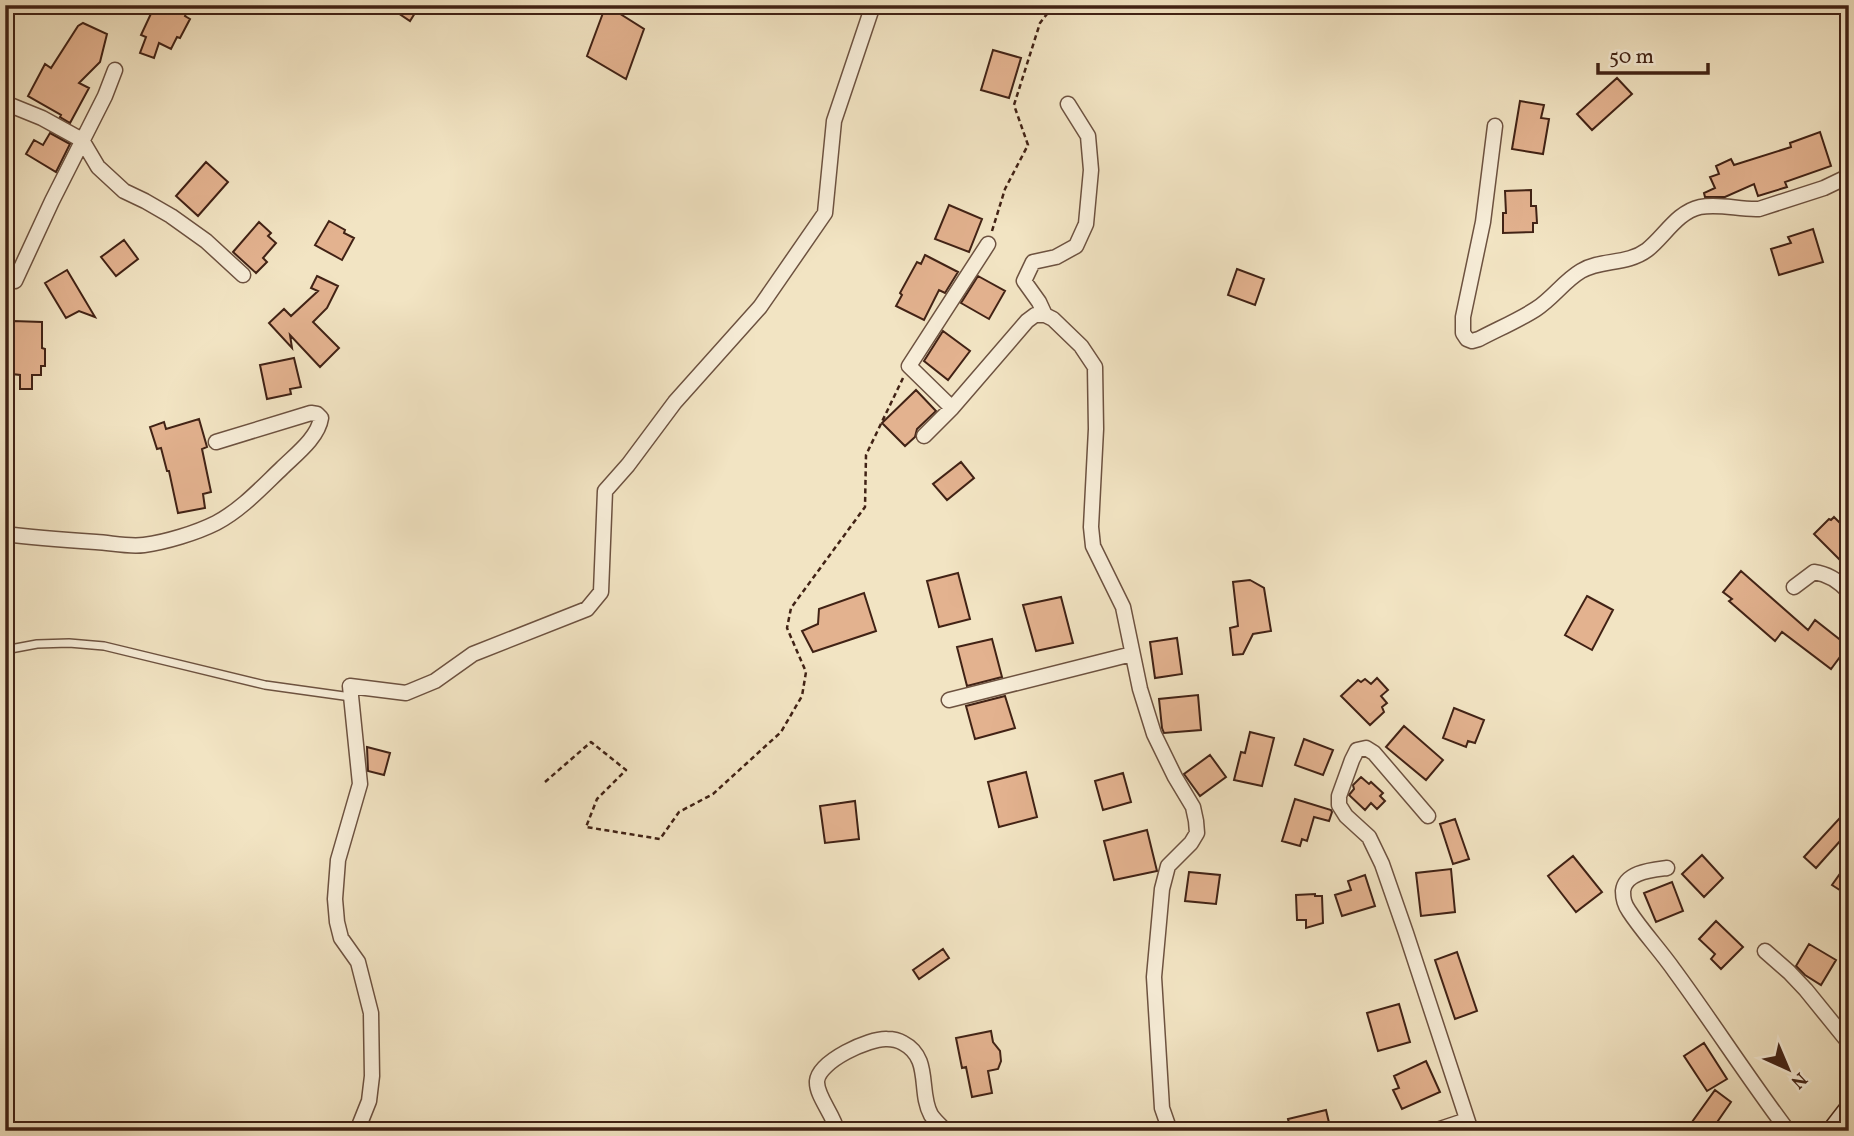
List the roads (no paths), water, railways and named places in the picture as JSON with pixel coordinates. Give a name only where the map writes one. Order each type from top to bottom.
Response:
[{"type":"main road","points":[[1832,1131],[1849,1109]]},
{"type":"street","points":[[357,1131],[369,1101],[372,1076],[371,1013],[358,962],[341,938],[335,899],[338,860],[360,784],[351,686],[406,693],[435,681],[473,654],[587,609],[601,592],[605,491],[675,402],[760,307],[825,213],[834,121],[873,5]]},
{"type":"street","points":[[15,281],[115,70]]},
{"type":"street","points":[[5,103],[42,118],[82,140],[98,167],[124,191],[171,216],[206,241],[243,275]]},
{"type":"street","points":[[1045,315],[1024,281],[1032,262],[1056,257],[1076,246],[1086,224],[1091,170],[1088,136],[1068,104]]},
{"type":"street","points":[[1496,126],[1483,222],[1463,317],[1463,333],[1472,341],[1537,308],[1579,272],[1596,264],[1631,258],[1645,251],[1685,214],[1700,207],[1759,209],[1824,188],[1849,176]]},
{"type":"street","points":[[952,408],[909,366],[988,244]]},
{"type":"street","points":[[924,436],[1035,315],[1045,315],[1053,319],[1081,346],[1095,367],[1096,429],[1091,527],[1093,547],[1123,607],[1140,689],[1154,734],[1193,807],[1196,821],[1197,834],[1168,866],[1162,889],[1153,977],[1162,1108],[1170,1131]]},
{"type":"street","points":[[5,534],[47,540],[132,545],[161,541],[201,530],[233,512],[264,485],[313,436],[321,418],[310,413],[216,442]]},
{"type":"street","points":[[1794,587],[1814,572],[1825,573],[1849,592]]},
{"type":"street","points":[[949,700],[1132,654]]},
{"type":"street","points":[[1428,816],[1374,752],[1366,748],[1357,750],[1339,796],[1339,805],[1346,816],[1369,837],[1382,863],[1469,1125],[1434,1131]]},
{"type":"street","points":[[1667,868],[1632,876],[1623,887],[1623,901],[1788,1131]]},
{"type":"street","points":[[1765,951],[1801,985],[1849,1042]]},
{"type":"street","points":[[836,1131],[835,1121],[817,1086],[821,1068],[862,1045],[885,1038],[900,1041],[910,1047],[918,1058],[931,1115],[946,1131]]},
{"type":"lane","points":[[5,650],[58,643],[104,646],[265,685],[351,697]]}]
